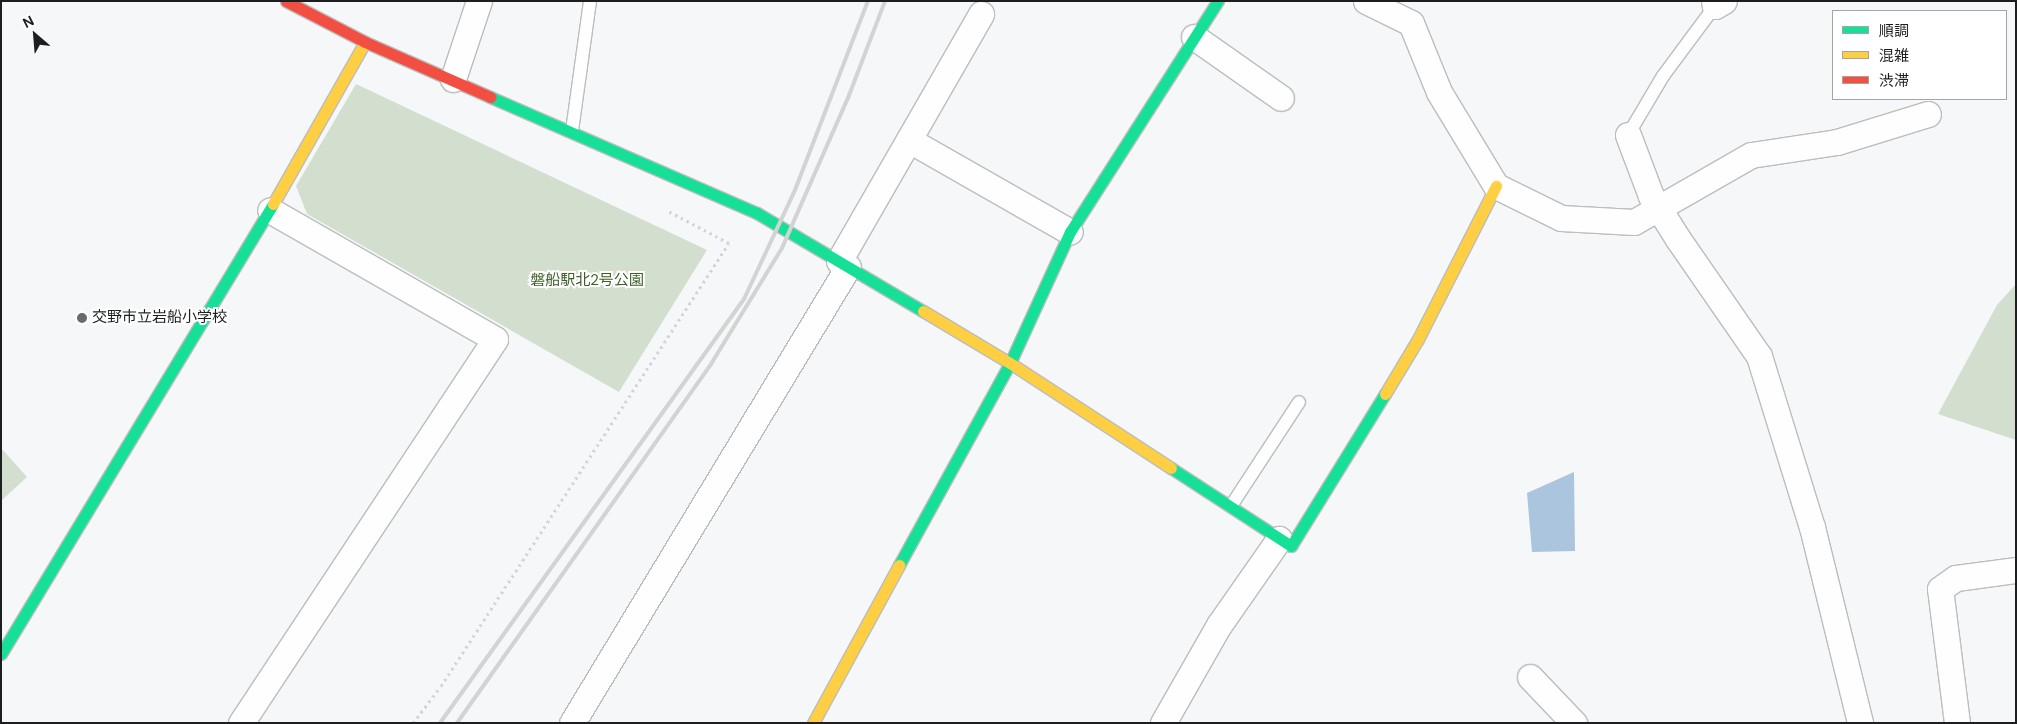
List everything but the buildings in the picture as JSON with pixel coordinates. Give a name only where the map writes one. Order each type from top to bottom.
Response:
[{"type":"street","points":[[286,1],[365,42],[757,213],[1010,363],[1290,546],[1418,339],[1496,186]]},
{"type":"street","points":[[453,79],[479,1]]},
{"type":"street","points":[[813,723],[1010,363],[1070,232],[1218,1]]},
{"type":"street","points":[[1366,1],[1411,23],[1439,92],[1496,186],[1561,218],[1634,222],[1657,207],[1751,155],[1837,142],[1928,114]]},
{"type":"street","points":[[572,723],[843,264],[909,140],[981,14]]},
{"type":"street","points":[[1194,37],[1281,98]]},
{"type":"street","points":[[1,654],[270,210],[365,42]]},
{"type":"street","points":[[1628,134],[1651,196],[1657,207],[1760,356],[1812,527],[1860,723]]},
{"type":"street","points":[[909,140],[1070,232]]},
{"type":"street","points":[[241,723],[495,339],[270,210]]},
{"type":"street","points":[[1163,723],[1219,625],[1278,539]]},
{"type":"street","points":[[1957,723],[1940,589],[1956,578],[2016,570]]},
{"type":"street","points":[[1530,677],[1574,723]]},
{"type":"lane","points":[[572,131],[590,1]]},
{"type":"lane","points":[[1628,134],[1663,76],[1717,3]]},
{"type":"lane","points":[[1231,506],[1299,402]]},
{"type":"path","points":[[413,723],[441,686],[729,243],[660,206]]},
{"type":"green space","name":"磐船駅北2号公園","points":[[356,84],[707,250],[619,392],[307,214],[296,186]]},
{"type":"green space","points":[[2016,284],[2016,440],[1938,414],[1997,305]]},
{"type":"green space","points":[[1,448],[27,477],[1,501]]},
{"type":"water","points":[[1574,472],[1575,551],[1532,552],[1527,493]]},
{"type":"railway","points":[[440,723],[744,299],[795,190],[868,1]]},
{"type":"railway","points":[[457,723],[711,364],[782,248],[848,98],[885,1]]},
{"type":"traffic: fast","points":[[899,565],[1010,363],[1070,232],[1218,1]]},
{"type":"traffic: fast","points":[[490,97],[757,213],[923,311]]},
{"type":"traffic: fast","points":[[1,654],[273,204]]},
{"type":"traffic: fast","points":[[1171,468],[1291,546],[1385,394]]},
{"type":"traffic: slow","points":[[273,204],[365,42]]},
{"type":"traffic: slow","points":[[1385,394],[1418,339],[1496,186]]},
{"type":"traffic: slow","points":[[923,311],[1010,363],[1171,468]]},
{"type":"traffic: slow","points":[[813,723],[899,565]]},
{"type":"traffic: jam","points":[[286,1],[365,42],[490,97]]},
{"type":"place","name":"交野市立岩船小学校","points":[[82,318]]}]
